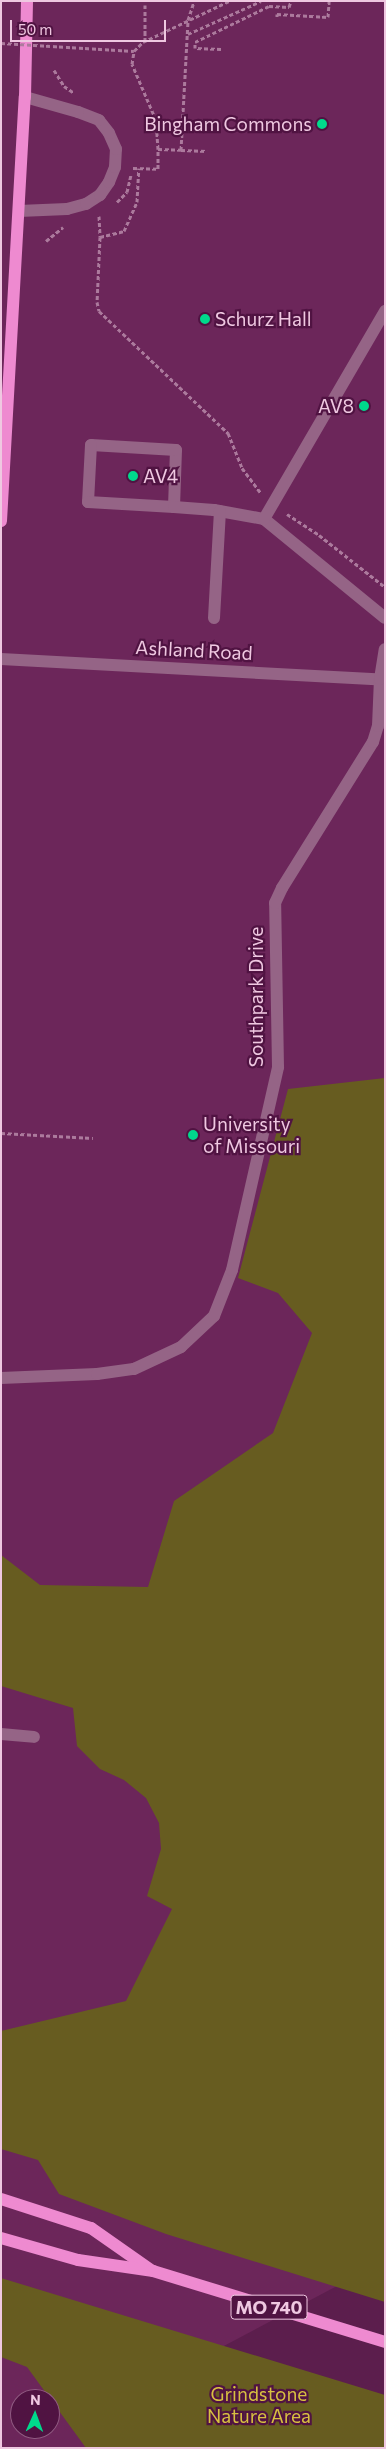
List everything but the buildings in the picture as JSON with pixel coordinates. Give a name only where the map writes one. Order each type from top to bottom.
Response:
[{"type":"main road","points":[[1,521],[25,96],[27,1]]},
{"type":"main road","name":"MO 740","points":[[1,2199],[90,2228],[153,2271]]},
{"type":"main road","name":"MO 740","points":[[1,2238],[78,2260],[153,2271],[385,2342]]},
{"type":"street","points":[[19,211],[67,209],[86,204],[100,195],[109,182],[115,167],[116,150],[109,133],[98,120],[25,96]]},
{"type":"street","points":[[264,518],[385,311]]},
{"type":"street","points":[[174,507],[176,450],[91,445],[88,502],[220,511],[264,518],[385,618]]},
{"type":"street","points":[[214,618],[220,511]]},
{"type":"street","name":"Southpark Drive","points":[[1,1378],[98,1374],[134,1368],[180,1347],[214,1316],[232,1270],[278,1067],[275,903],[282,888],[373,742],[378,726],[385,649]]},
{"type":"street","name":"Ashland Road","points":[[1,659],[382,679]]},
{"type":"street","points":[[1,1734],[34,1737]]},
{"type":"path","points":[[181,150],[188,20],[194,1]]},
{"type":"path","points":[[214,1],[214,8]]},
{"type":"path","points":[[133,168],[158,169],[156,120],[132,64],[134,50],[145,41],[229,1]]},
{"type":"path","points":[[188,34],[261,1]]},
{"type":"path","points":[[221,49],[195,48],[195,42],[269,6],[289,7],[291,1]]},
{"type":"path","points":[[277,17],[277,14],[328,17],[329,1]]},
{"type":"path","points":[[145,5],[145,41]]},
{"type":"path","points":[[1,42],[134,50]]},
{"type":"path","points":[[158,148],[207,151]]},
{"type":"path","points":[[100,237],[124,231],[137,202],[139,168]]},
{"type":"path","points":[[99,216],[97,302],[99,311],[228,433],[248,479],[272,505],[319,535],[385,587]]},
{"type":"path","points":[[1,1134],[93,1138]]},
{"type":"shaded area","name":"University of Missouri","points":[[1,1],[385,1],[385,2271],[369,2269],[220,2348],[212,2448],[1,2448]]},
{"type":"green space","points":[[385,1078],[385,2302],[166,2234],[59,2194],[38,2160],[1,2149],[1,2031],[126,2001],[172,1909],[147,1896],[161,1849],[159,1823],[146,1798],[124,1780],[100,1769],[77,1746],[73,1708],[1,1686],[1,1555],[40,1585],[148,1587],[174,1501],[273,1433],[312,1333],[278,1293],[238,1278],[288,1089]]},
{"type":"green space","name":"Grindstone Nature Area","points":[[1,2278],[385,2395],[385,2448],[86,2448],[60,2412],[60,2389],[43,2389],[27,2367],[1,2357]]},
{"type":"place","name":"Bingham Commons","points":[[322,124]]},
{"type":"place","name":"Schurz Hall","points":[[205,319]]},
{"type":"place","name":"AV8","points":[[364,406]]},
{"type":"place","name":"AV4","points":[[133,476]]},
{"type":"place","name":"University of Missouri","points":[[193,1135]]}]
